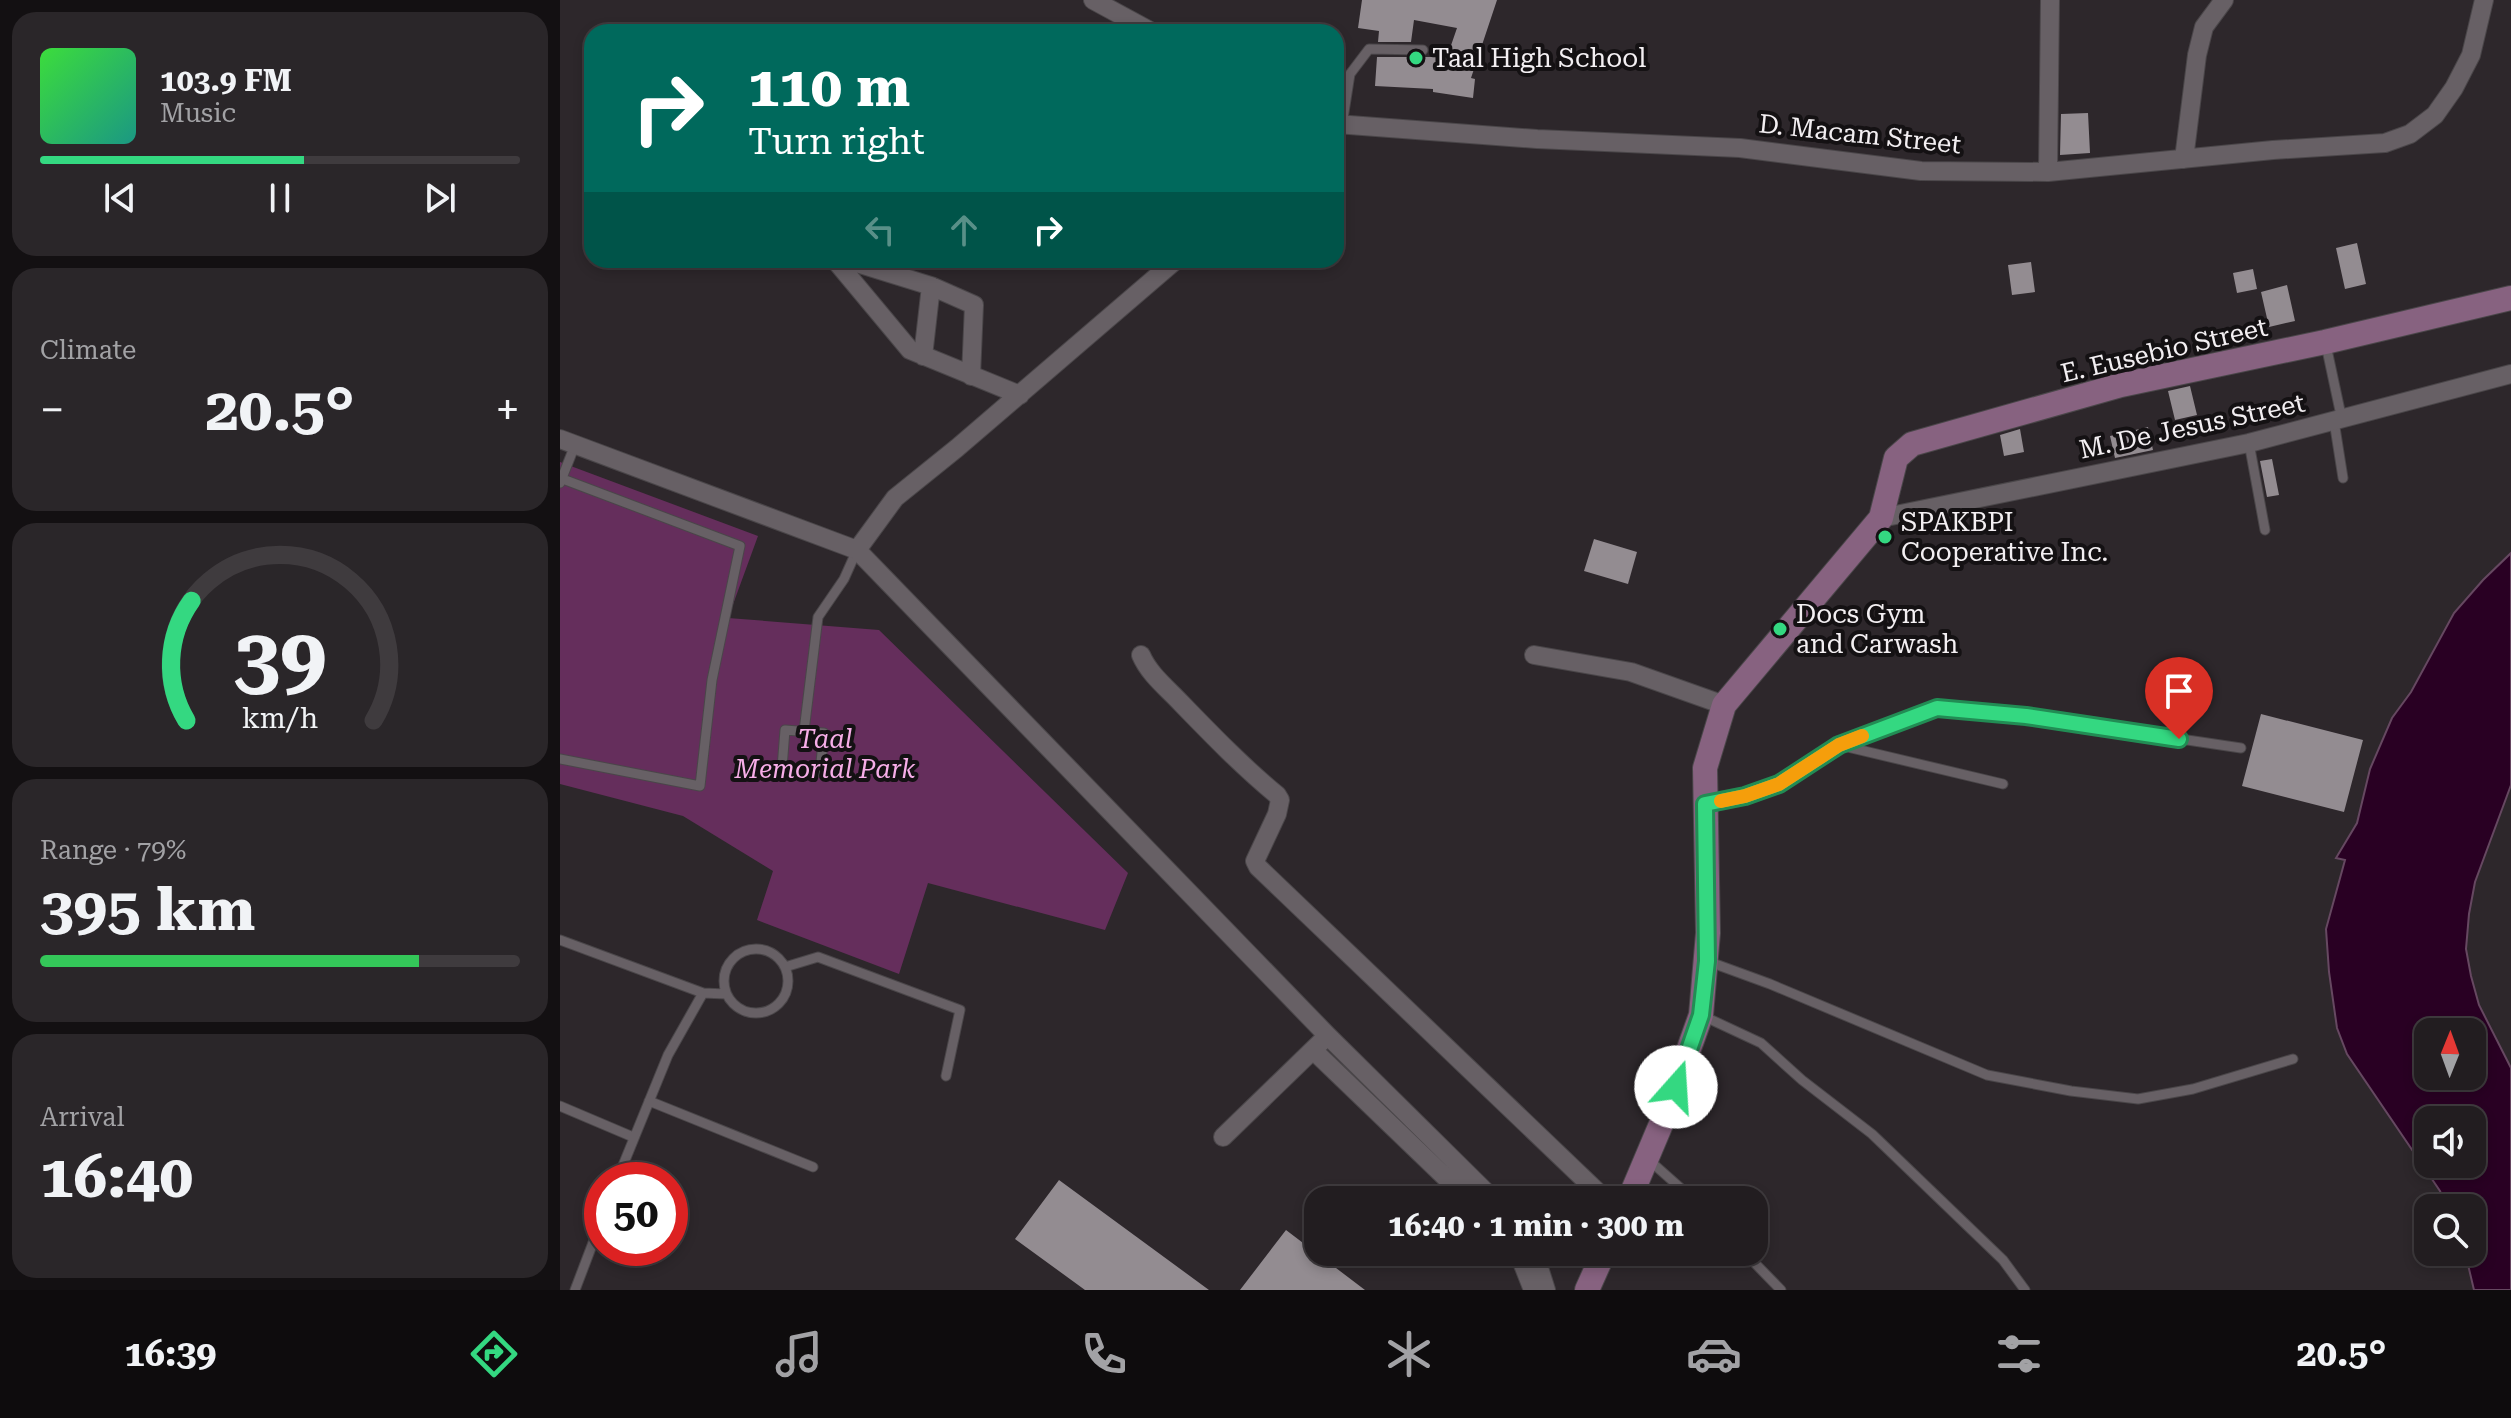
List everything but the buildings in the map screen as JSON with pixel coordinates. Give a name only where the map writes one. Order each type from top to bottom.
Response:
[{"type":"main road","name":"E. Eusebio Street","points":[[1881,518],[1896,458],[1912,444],[2121,385],[2325,342],[2511,298]]},
{"type":"main road","points":[[1635,1186],[1667,1110],[1701,1015],[1707,961],[1705,768],[1724,705],[1881,518]]},
{"type":"main road","points":[[1587,1290],[1598,1266]]},
{"type":"street","points":[[1093,0],[1137,24]]},
{"type":"street","points":[[2048,172],[2050,0]]},
{"type":"street","points":[[2184,159],[2197,55],[2204,27],[2224,0]]},
{"type":"street","name":"D. Macam Street","points":[[1344,125],[1537,139],[1740,148],[1921,171],[2048,172],[2273,150],[2385,143],[2410,134],[2435,115],[2454,88],[2471,55],[2484,0]]},
{"type":"street","points":[[842,268],[910,350],[1020,395]]},
{"type":"street","points":[[873,268],[931,286],[974,305],[971,376]]},
{"type":"street","points":[[857,550],[895,498],[1167,268]]},
{"type":"street","points":[[923,356],[931,286]]},
{"type":"street","name":"M. De Jesus Street","points":[[1881,518],[2249,443],[2511,374]]},
{"type":"street","points":[[568,442],[857,550],[1327,1035],[1480,1186]]},
{"type":"street","points":[[1141,655],[1146,667],[1188,711],[1280,800],[1277,814],[1255,861],[1258,867],[1591,1186]]},
{"type":"street","points":[[1534,655],[1631,672],[1724,705]]},
{"type":"street","points":[[1223,1137],[1327,1035]]},
{"type":"street","points":[[1313,1050],[1454,1186]]},
{"type":"street","points":[[1524,1266],[1533,1290]]},
{"type":"street","points":[[1538,1266],[1546,1290]]},
{"type":"lane","points":[[1344,102],[1350,74],[1369,49],[1423,50]]},
{"type":"lane","points":[[2325,342],[2338,421],[2343,478]]},
{"type":"lane","points":[[560,759],[700,786],[712,680],[740,546],[561,480],[568,442]]},
{"type":"lane","points":[[2249,443],[2265,530]]},
{"type":"lane","points":[[804,731],[818,617],[844,579],[857,550]]},
{"type":"lane","points":[[1705,804],[1745,796],[1779,784],[1839,745],[1937,708],[2026,716],[2241,748]]},
{"type":"lane","points":[[785,730],[804,731],[824,733],[820,772],[782,768],[785,730]]},
{"type":"lane","points":[[1839,745],[2003,784]]},
{"type":"lane","points":[[560,940],[703,993],[726,994]]},
{"type":"lane","points":[[752,949],[771,953],[785,967],[788,987],[784,997],[769,1011],[749,1013],[731,1003],[726,994],[724,974],[728,965],[742,952],[752,949]]},
{"type":"lane","points":[[785,967],[818,957],[960,1010],[946,1076]]},
{"type":"lane","points":[[1707,961],[1770,984],[1987,1075],[2071,1091],[2138,1099],[2193,1089],[2293,1059]]},
{"type":"lane","points":[[624,1162],[668,1055],[703,993]]},
{"type":"lane","points":[[1701,1015],[1761,1043],[1802,1080],[1872,1134],[2003,1260],[2025,1290]]},
{"type":"lane","points":[[649,1101],[813,1167]]},
{"type":"lane","points":[[560,1106],[633,1137]]},
{"type":"lane","points":[[1647,1158],[1678,1186]]},
{"type":"lane","points":[[575,1290],[584,1266]]},
{"type":"lane","points":[[1758,1266],[1781,1290]]},
{"type":"green space","name":"Taal Memorial Park","points":[[560,462],[758,536],[728,618],[879,630],[1128,873],[1105,930],[928,883],[899,974],[757,920],[773,871],[683,816],[560,784]]},
{"type":"shaded area","points":[[2511,553],[2511,785],[2475,882],[2466,949],[2479,1005],[2486,1018],[2414,1018],[2414,1090],[2486,1090],[2486,1019],[2511,1068],[2511,1290],[2474,1290],[2468,1266],[2486,1266],[2486,1194],[2441,1194],[2431,1178],[2486,1178],[2486,1106],[2414,1106],[2414,1153],[2347,1054],[2337,1028],[2329,972],[2326,929],[2345,860],[2336,858],[2357,823],[2370,769],[2392,718],[2411,692],[2454,613]]},
{"type":"slow traffic","points":[[1721,801],[1779,784],[1839,745],[1862,736]]},
{"type":"place","name":"Taal High School","points":[[1416,58]]},
{"type":"place","name":"SPAKBPI Cooperative Inc.","points":[[1885,537]]},
{"type":"place","name":"Docs Gym and Carwash","points":[[1780,629]]},
{"type":"route","points":[[1676,1087],[1701,1015],[1707,961],[1705,804],[1745,796],[1779,784],[1839,745],[1937,708],[2026,716],[2179,739]]}]
